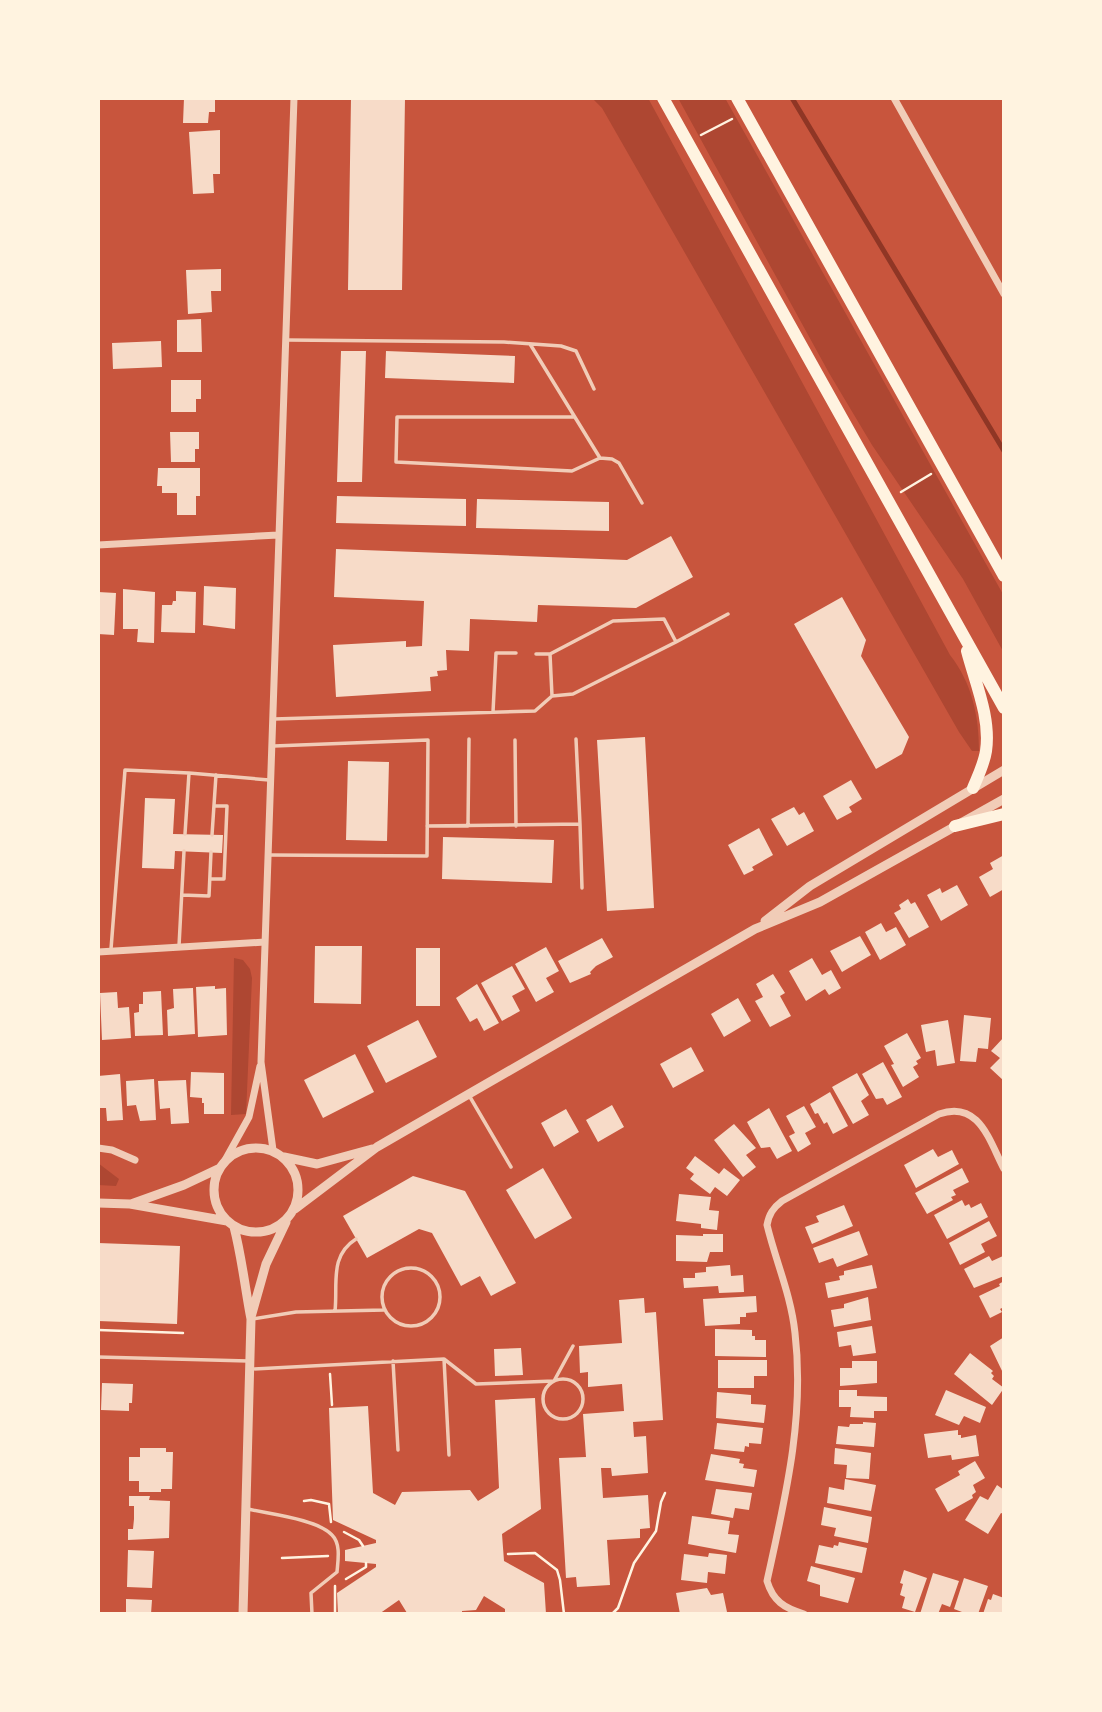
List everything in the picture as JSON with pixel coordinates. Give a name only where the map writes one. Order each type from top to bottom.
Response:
[{"type":"main road","points":[[663,98],[1004,708]]},
{"type":"main road","points":[[737,98],[1004,576]]},
{"type":"main road","points":[[962,631],[982,705],[986,733],[986,755],[973,788]]},
{"type":"main road","points":[[955,826],[1004,814]]},
{"type":"street","points":[[243,1614],[251,1319],[243,1264],[231,1224],[218,1210],[214,1196],[215,1182],[222,1165],[249,1117],[261,1062],[294,98]]},
{"type":"street","points":[[894,98],[1004,294]]},
{"type":"street","points":[[98,545],[278,535]]},
{"type":"street","points":[[755,929],[810,886],[1004,770]]},
{"type":"street","points":[[98,1203],[130,1204],[231,1224],[253,1233],[267,1232],[279,1226],[377,1147],[755,929],[820,902],[1004,799]]},
{"type":"street","points":[[98,952],[265,942]]},
{"type":"street","points":[[251,1319],[266,1264],[292,1213],[299,1192],[297,1178],[291,1166],[278,1153],[261,1062]]},
{"type":"street","points":[[804,1614],[779,1604],[767,1581],[790,1476],[799,1379],[795,1331],[787,1287],[766,1225],[773,1208],[952,1109],[964,1111],[981,1126],[1004,1169]]},
{"type":"street","points":[[130,1204],[184,1185],[245,1149],[258,1148],[317,1164],[377,1147]]},
{"type":"street","points":[[98,1148],[112,1150],[135,1160]]},
{"type":"lane","points":[[285,340],[561,346],[576,351],[594,389]]},
{"type":"lane","points":[[530,344],[600,458]]},
{"type":"lane","points":[[574,417],[397,416],[396,462],[572,471],[600,458],[612,458],[619,463],[642,503]]},
{"type":"lane","points":[[272,719],[536,711],[552,696],[573,694],[728,614]]},
{"type":"lane","points":[[536,654],[550,654],[613,621],[664,619],[676,642]]},
{"type":"lane","points":[[494,712],[496,653],[516,653]]},
{"type":"lane","points":[[550,654],[552,696]]},
{"type":"lane","points":[[468,826],[469,739]]},
{"type":"lane","points":[[576,739],[582,888]]},
{"type":"lane","points":[[268,855],[427,856],[428,740],[271,746]]},
{"type":"lane","points":[[515,740],[516,826]]},
{"type":"lane","points":[[111,952],[125,770],[270,780]]},
{"type":"lane","points":[[185,834],[189,773]]},
{"type":"lane","points":[[212,835],[216,775]]},
{"type":"lane","points":[[210,879],[224,879],[227,806],[214,806]]},
{"type":"lane","points":[[427,826],[580,824]]},
{"type":"lane","points":[[179,946],[184,851]]},
{"type":"lane","points":[[182,895],[209,896],[211,852]]},
{"type":"lane","points":[[469,1095],[511,1167]]},
{"type":"lane","points":[[335,1311],[337,1264],[341,1252],[356,1239]]},
{"type":"lane","points":[[417,1268],[433,1277],[438,1285],[440,1294],[437,1312],[423,1324],[405,1326],[389,1318],[384,1310],[382,1292],[385,1283],[398,1270],[417,1268]]},
{"type":"lane","points":[[251,1319],[296,1312],[384,1310]]},
{"type":"lane","points":[[98,1357],[330,1366],[444,1359],[476,1384],[554,1381],[567,1379],[579,1386],[584,1398],[580,1411],[569,1419],[555,1418],[545,1410],[543,1404],[544,1391],[554,1381],[573,1346]]},
{"type":"lane","points":[[444,1359],[449,1454]]},
{"type":"lane","points":[[393,1361],[398,1450]]},
{"type":"lane","points":[[246,1509],[318,1525],[333,1535],[338,1547],[337,1572],[311,1592],[312,1614]]},
{"type":"path","points":[[688,142],[744,112]]},
{"type":"path","points":[[888,500],[943,467]]},
{"type":"path","points":[[98,1330],[183,1333]]},
{"type":"path","points":[[330,1366],[332,1405]]},
{"type":"path","points":[[612,1614],[618,1608],[634,1563],[656,1531],[665,1493]]},
{"type":"path","points":[[304,1501],[329,1504],[331,1525]]},
{"type":"path","points":[[340,1530],[359,1540],[363,1546]]},
{"type":"path","points":[[508,1554],[535,1553],[556,1570],[560,1580],[564,1614]]},
{"type":"path","points":[[282,1558],[338,1555]]},
{"type":"path","points":[[335,1614],[334,1587],[366,1567],[366,1563]]},
{"type":"shaded area","points":[[592,98],[648,98],[964,677],[976,713],[979,751],[972,751],[959,732],[602,108]]},
{"type":"shaded area","points":[[678,98],[725,98],[1004,596],[1004,653],[963,579],[872,445],[829,373]]},
{"type":"shaded area","points":[[234,958],[243,960],[250,969],[252,978],[246,1114],[231,1115]]},
{"type":"shaded area","points":[[98,1163],[119,1179],[116,1186],[98,1185]]},
{"type":"building","points":[[184,98],[215,99],[215,112],[209,112],[208,123],[183,123]]},
{"type":"building","points":[[351,98],[405,98],[402,290],[348,290]]},
{"type":"building","points":[[220,130],[220,174],[213,174],[214,193],[193,194],[189,132]]},
{"type":"building","points":[[221,269],[221,291],[211,291],[212,312],[188,314],[186,270]]},
{"type":"building","points":[[201,319],[202,352],[177,352],[177,320]]},
{"type":"building","points":[[161,341],[162,367],[113,369],[112,343]]},
{"type":"building","points":[[341,351],[366,351],[362,482],[337,482]]},
{"type":"building","points":[[386,351],[515,356],[514,383],[385,378]]},
{"type":"building","points":[[171,380],[201,380],[201,399],[196,399],[196,412],[171,412]]},
{"type":"building","points":[[170,432],[199,432],[199,449],[195,449],[195,462],[171,462]]},
{"type":"building","points":[[158,468],[200,468],[200,496],[196,496],[196,515],[177,515],[177,493],[162,493],[162,486],[157,486]]},
{"type":"building","points":[[337,496],[466,499],[466,526],[336,523]]},
{"type":"building","points":[[477,499],[609,502],[609,531],[476,528]]},
{"type":"building","points":[[671,536],[693,577],[636,608],[538,605],[537,622],[470,619],[469,651],[446,650],[447,670],[437,671],[438,676],[430,677],[431,691],[336,697],[333,645],[406,641],[406,647],[422,646],[424,601],[334,597],[336,549],[627,560]]},
{"type":"building","points":[[204,586],[236,588],[235,629],[203,625]]},
{"type":"building","points":[[123,589],[155,592],[154,643],[137,642],[138,629],[123,629]]},
{"type":"building","points":[[176,591],[196,592],[195,633],[161,632],[162,605],[172,605],[173,601],[176,601]]},
{"type":"building","points":[[98,592],[116,593],[114,635],[98,634]]},
{"type":"building","points":[[842,597],[866,640],[861,656],[909,737],[902,754],[876,769],[794,624]]},
{"type":"building","points":[[645,737],[654,908],[607,911],[597,740]]},
{"type":"building","points":[[348,761],[389,762],[387,841],[346,840]]},
{"type":"building","points":[[851,780],[862,799],[849,807],[852,812],[837,820],[823,796]]},
{"type":"building","points":[[145,798],[175,799],[173,834],[223,835],[222,853],[175,851],[174,869],[142,868]]},
{"type":"building","points":[[794,807],[799,815],[804,812],[814,831],[787,846],[771,819]]},
{"type":"building","points":[[759,828],[773,855],[744,875],[728,845]]},
{"type":"building","points":[[443,837],[554,840],[552,883],[442,879]]},
{"type":"building","points":[[1004,855],[1004,889],[990,897],[979,877],[993,869],[990,863]]},
{"type":"building","points":[[957,885],[968,905],[941,921],[927,895],[940,888],[942,893]]},
{"type":"building","points":[[908,899],[911,904],[915,902],[929,927],[909,938],[894,913],[901,909],[899,905]]},
{"type":"building","points":[[881,923],[886,932],[896,927],[906,945],[880,960],[865,932]]},
{"type":"building","points":[[860,936],[871,955],[842,972],[830,951]]},
{"type":"building","points":[[602,938],[613,957],[596,966],[591,974],[570,983],[558,961]]},
{"type":"building","points":[[315,946],[362,946],[361,1004],[314,1003]]},
{"type":"building","points":[[546,947],[559,971],[546,978],[554,992],[536,1002],[515,964]]},
{"type":"building","points":[[416,948],[440,948],[440,1006],[416,1006]]},
{"type":"building","points":[[812,958],[822,975],[831,970],[841,988],[829,995],[825,989],[806,1001],[789,971]]},
{"type":"building","points":[[512,966],[525,989],[512,996],[520,1011],[502,1021],[481,983]]},
{"type":"building","points":[[773,974],[785,993],[780,996],[791,1016],[770,1027],[755,1001],[763,997],[756,984]]},
{"type":"building","points":[[477,984],[499,1023],[484,1031],[477,1018],[470,1022],[456,998]]},
{"type":"building","points":[[215,986],[215,989],[226,988],[227,1035],[198,1037],[196,987]]},
{"type":"building","points":[[193,988],[195,1034],[168,1036],[167,1010],[174,1008],[173,989]]},
{"type":"building","points":[[161,991],[163,1035],[135,1036],[134,1013],[139,1012],[139,1004],[143,1004],[143,992]]},
{"type":"building","points":[[117,992],[118,1008],[129,1007],[131,1038],[102,1040],[100,993]]},
{"type":"building","points":[[738,998],[751,1021],[724,1037],[711,1014]]},
{"type":"building","points":[[964,1015],[991,1018],[988,1049],[978,1048],[976,1062],[960,1061]]},
{"type":"building","points":[[418,1020],[437,1057],[386,1083],[367,1046]]},
{"type":"building","points":[[948,1020],[955,1063],[937,1066],[935,1050],[926,1052],[921,1025]]},
{"type":"building","points":[[907,1033],[921,1058],[913,1067],[919,1077],[903,1087],[884,1046]]},
{"type":"building","points":[[1004,1037],[1004,1081],[990,1068],[1000,1058],[991,1051]]},
{"type":"building","points":[[691,1047],[704,1071],[673,1088],[660,1064]]},
{"type":"building","points":[[355,1054],[374,1092],[323,1118],[304,1080]]},
{"type":"building","points":[[883,1062],[902,1097],[887,1105],[883,1098],[876,1099],[862,1074]]},
{"type":"building","points":[[191,1072],[224,1073],[224,1114],[204,1114],[202,1098],[190,1097]]},
{"type":"building","points":[[857,1073],[869,1095],[861,1101],[869,1115],[853,1124],[832,1087]]},
{"type":"building","points":[[120,1074],[123,1120],[107,1121],[106,1108],[98,1108],[98,1076]]},
{"type":"building","points":[[154,1079],[156,1120],[140,1121],[136,1105],[127,1106],[126,1081]]},
{"type":"building","points":[[186,1080],[189,1123],[171,1124],[170,1108],[160,1109],[158,1081]]},
{"type":"building","points":[[830,1092],[848,1126],[833,1134],[827,1122],[824,1124],[810,1104]]},
{"type":"building","points":[[612,1105],[624,1127],[598,1142],[586,1120]]},
{"type":"building","points":[[804,1106],[816,1127],[805,1133],[811,1144],[798,1152],[789,1136],[795,1133],[786,1116]]},
{"type":"building","points":[[769,1108],[792,1151],[777,1159],[770,1147],[761,1148],[747,1122]]},
{"type":"building","points":[[566,1109],[579,1132],[554,1147],[541,1123]]},
{"type":"building","points":[[734,1124],[756,1148],[746,1155],[756,1167],[743,1177],[714,1140]]},
{"type":"building","points":[[933,1149],[938,1157],[952,1150],[959,1164],[916,1188],[904,1165]]},
{"type":"building","points":[[695,1156],[719,1174],[724,1168],[740,1180],[727,1196],[715,1187],[710,1194],[690,1179],[694,1174],[686,1168]]},
{"type":"building","points":[[543,1168],[572,1218],[535,1239],[506,1190]]},
{"type":"building","points":[[962,1168],[969,1182],[953,1190],[956,1195],[951,1197],[953,1200],[927,1214],[915,1193]]},
{"type":"building","points":[[413,1176],[465,1191],[516,1283],[491,1296],[480,1276],[461,1286],[432,1233],[419,1229],[367,1258],[343,1216]]},
{"type":"building","points":[[679,1194],[711,1197],[709,1210],[719,1211],[717,1230],[701,1228],[701,1224],[676,1221]]},
{"type":"building","points":[[962,1200],[965,1206],[969,1204],[971,1208],[981,1203],[988,1217],[947,1239],[934,1215]]},
{"type":"building","points":[[844,1205],[853,1226],[812,1244],[805,1227],[819,1222],[816,1216]]},
{"type":"building","points":[[989,1221],[997,1236],[981,1244],[985,1252],[960,1265],[949,1243]]},
{"type":"building","points":[[859,1231],[868,1255],[837,1267],[833,1258],[819,1263],[813,1248]]},
{"type":"building","points":[[723,1234],[723,1252],[710,1252],[707,1262],[676,1261],[676,1235]]},
{"type":"building","points":[[98,1243],[180,1246],[177,1324],[98,1321]]},
{"type":"building","points":[[989,1256],[992,1261],[1003,1256],[1004,1276],[974,1288],[964,1269]]},
{"type":"building","points":[[730,1265],[731,1276],[743,1275],[744,1292],[719,1293],[718,1286],[684,1288],[683,1278],[695,1278],[695,1273],[706,1272],[706,1267]]},
{"type":"building","points":[[872,1265],[877,1288],[828,1298],[825,1283],[840,1280],[839,1276],[844,1275],[844,1271]]},
{"type":"building","points":[[1004,1281],[1004,1307],[1000,1309],[1002,1312],[990,1318],[979,1296],[1000,1286]]},
{"type":"building","points":[[756,1296],[757,1312],[746,1313],[746,1317],[740,1317],[740,1324],[705,1326],[703,1299]]},
{"type":"building","points":[[868,1297],[871,1320],[834,1327],[831,1310],[844,1308],[844,1304]]},
{"type":"building","points":[[644,1298],[645,1313],[656,1312],[663,1420],[633,1422],[634,1437],[646,1436],[648,1473],[612,1476],[611,1468],[601,1468],[603,1498],[648,1495],[650,1528],[640,1529],[640,1538],[607,1540],[610,1585],[577,1587],[576,1577],[566,1578],[559,1458],[586,1457],[583,1414],[624,1411],[622,1384],[588,1387],[588,1372],[580,1373],[579,1346],[622,1343],[619,1300]]},
{"type":"building","points":[[872,1326],[876,1353],[853,1356],[851,1345],[839,1347],[837,1332]]},
{"type":"building","points":[[715,1329],[752,1330],[755,1340],[766,1340],[766,1357],[715,1356]]},
{"type":"building","points":[[1004,1337],[1004,1375],[990,1346]]},
{"type":"building","points":[[521,1348],[523,1375],[495,1376],[494,1349]]},
{"type":"building","points":[[970,1353],[993,1371],[992,1379],[1004,1388],[992,1405],[954,1374]]},
{"type":"building","points":[[718,1360],[767,1360],[767,1376],[754,1376],[754,1388],[718,1388]]},
{"type":"building","points":[[852,1361],[877,1361],[877,1383],[840,1386],[840,1368],[852,1368]]},
{"type":"building","points":[[102,1383],[133,1384],[129,1411],[101,1410]]},
{"type":"building","points":[[839,1390],[857,1390],[857,1396],[887,1397],[887,1411],[874,1411],[874,1418],[850,1417],[851,1407],[839,1407]]},
{"type":"building","points":[[946,1390],[986,1407],[980,1423],[964,1416],[959,1425],[935,1415]]},
{"type":"building","points":[[717,1392],[751,1395],[751,1404],[766,1405],[764,1423],[716,1418]]},
{"type":"building","points":[[535,1398],[541,1509],[502,1534],[504,1561],[544,1583],[546,1614],[505,1614],[505,1609],[484,1596],[476,1610],[462,1611],[462,1614],[407,1613],[399,1600],[379,1614],[338,1614],[337,1593],[376,1567],[376,1564],[345,1561],[345,1550],[376,1543],[376,1540],[333,1520],[329,1408],[368,1406],[373,1493],[395,1505],[402,1492],[470,1490],[478,1501],[499,1488],[495,1400]]},
{"type":"building","points":[[717,1423],[763,1428],[761,1444],[749,1443],[744,1452],[714,1449]]},
{"type":"building","points":[[876,1423],[874,1447],[836,1444],[838,1426],[849,1427],[850,1424]]},
{"type":"building","points":[[958,1430],[961,1438],[976,1435],[979,1456],[952,1460],[951,1455],[928,1458],[924,1434]]},
{"type":"building","points":[[140,1448],[166,1448],[166,1452],[173,1452],[172,1489],[139,1492],[139,1481],[129,1481],[129,1457],[140,1457]]},
{"type":"building","points":[[835,1448],[871,1453],[869,1479],[846,1478],[847,1465],[834,1464]]},
{"type":"building","points":[[711,1454],[740,1459],[739,1463],[744,1464],[743,1468],[757,1470],[754,1487],[705,1480]]},
{"type":"building","points":[[975,1461],[985,1478],[973,1485],[976,1492],[972,1495],[973,1498],[948,1512],[935,1489],[960,1475],[958,1471]]},
{"type":"building","points":[[845,1479],[876,1485],[871,1511],[827,1503],[829,1487],[844,1490]]},
{"type":"building","points":[[997,1485],[1004,1490],[1004,1514],[1001,1513],[988,1534],[965,1520],[980,1496],[988,1500]]},
{"type":"building","points":[[716,1489],[752,1493],[749,1510],[735,1508],[733,1518],[711,1514]]},
{"type":"building","points":[[129,1496],[150,1496],[149,1500],[170,1501],[169,1538],[128,1540],[128,1529],[133,1529],[134,1519],[134,1506],[129,1506]]},
{"type":"building","points":[[824,1507],[872,1517],[868,1543],[834,1536],[836,1528],[821,1525]]},
{"type":"building","points":[[692,1516],[730,1521],[728,1534],[739,1535],[736,1553],[688,1544]]},
{"type":"building","points":[[839,1542],[867,1548],[862,1573],[815,1563],[819,1545],[833,1548],[834,1545],[838,1546]]},
{"type":"building","points":[[128,1550],[154,1551],[152,1588],[127,1587]]},
{"type":"building","points":[[709,1553],[727,1555],[725,1574],[708,1572],[707,1583],[681,1580],[684,1554],[708,1557]]},
{"type":"building","points":[[811,1566],[855,1578],[848,1603],[820,1596],[820,1585],[807,1581]]},
{"type":"building","points":[[904,1570],[927,1578],[915,1612],[902,1608],[905,1597],[900,1595],[903,1584],[900,1583]]},
{"type":"building","points":[[933,1573],[959,1581],[950,1607],[942,1604],[938,1614],[920,1614]]},
{"type":"building","points":[[964,1578],[988,1586],[978,1614],[961,1614],[962,1612],[954,1609]]},
{"type":"building","points":[[707,1588],[711,1595],[723,1593],[727,1612],[680,1614],[676,1593]]},
{"type":"building","points":[[993,1594],[1004,1598],[1004,1614],[983,1614],[988,1599],[991,1600]]},
{"type":"building","points":[[126,1599],[152,1600],[151,1614],[126,1614]]},
{"type":"waterway","points":[[792,98],[1004,451]]}]
